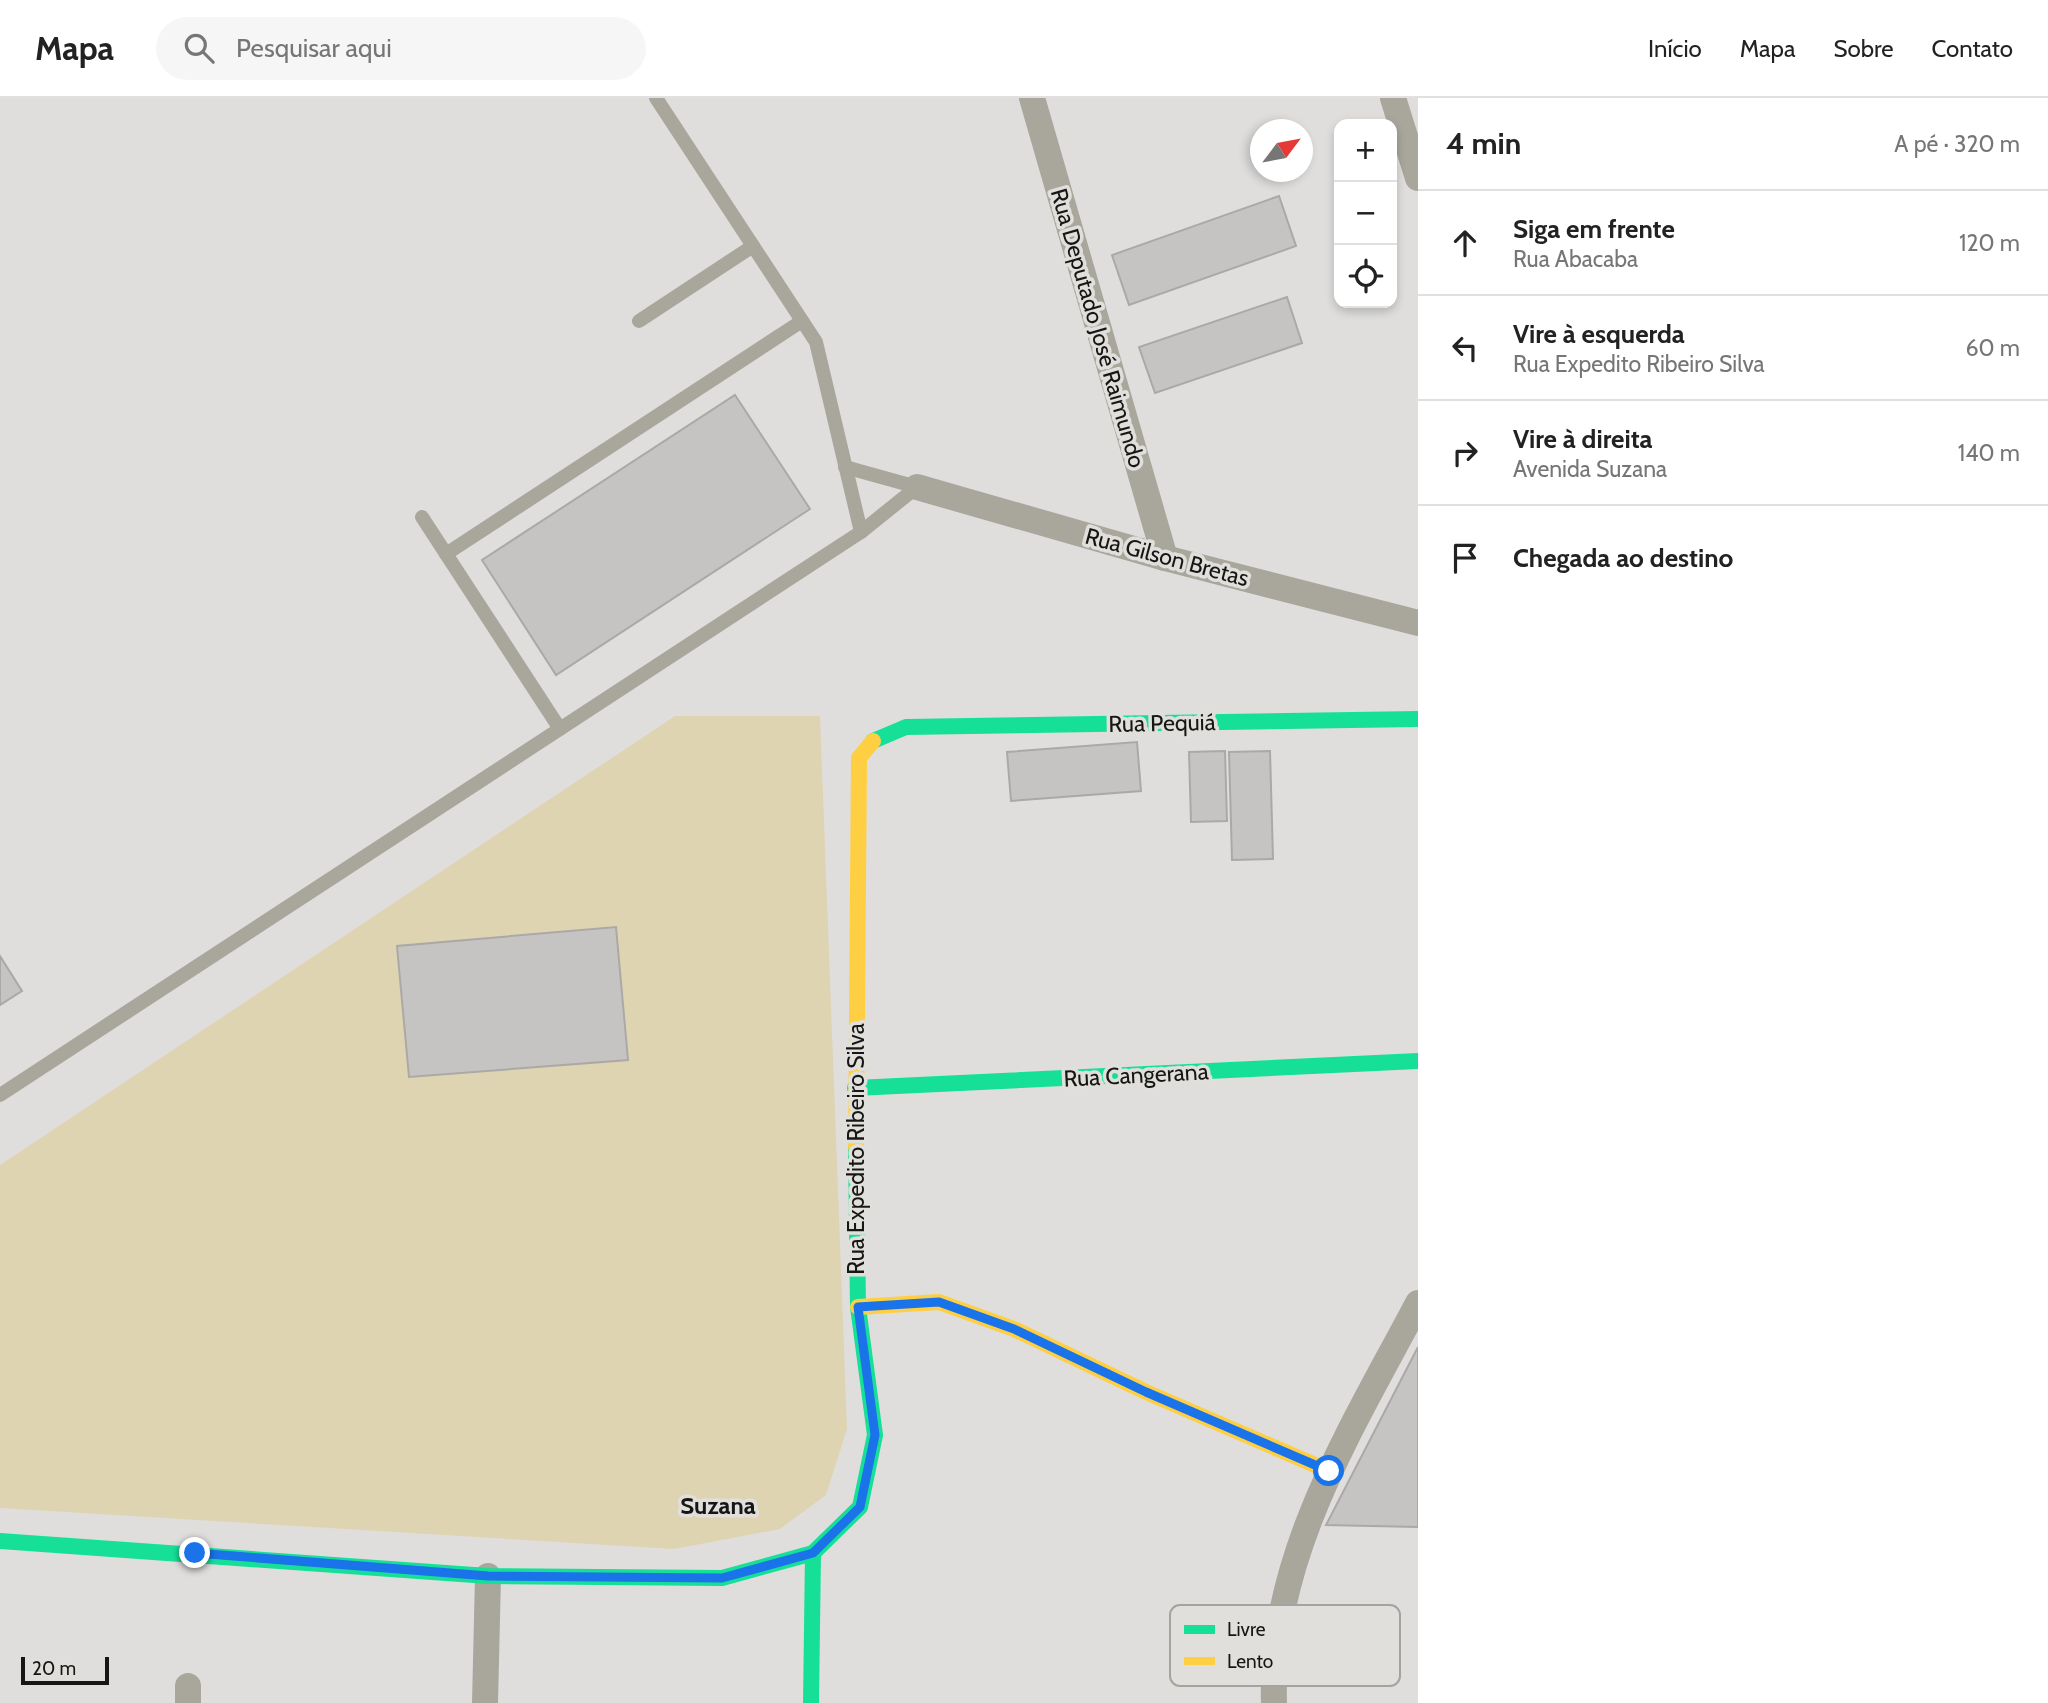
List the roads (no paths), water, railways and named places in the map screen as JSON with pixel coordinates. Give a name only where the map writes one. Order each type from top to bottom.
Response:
[{"type":"street","name":"Rua Deputado José Raimundo","points":[[1032,98],[1165,558]]},
{"type":"street","points":[[1393,98],[1418,178]]},
{"type":"street","name":"Rua Gilson Bretas","points":[[917,487],[1165,558],[1418,623]]},
{"type":"street","name":"Rua Pequiá","points":[[906,727],[1418,719]]},
{"type":"street","name":"Rua Expedito Ribeiro Silva","points":[[813,1553],[860,1507],[875,1435],[858,1307],[855,1088],[856,773],[859,758],[869,743],[886,731],[906,727]]},
{"type":"street","name":"Rua Cangerana","points":[[855,1088],[1418,1061]]},
{"type":"street","points":[[858,1307],[939,1302],[1014,1329],[1146,1392],[1329,1471]]},
{"type":"street","points":[[1283,1605],[1329,1471],[1418,1303]]},
{"type":"street","points":[[0,1541],[488,1576],[722,1578],[813,1553],[811,1703]]},
{"type":"street","points":[[485,1703],[488,1576]]},
{"type":"lane","points":[[656,98],[816,342],[861,532]]},
{"type":"lane","points":[[639,321],[753,246]]},
{"type":"lane","points":[[446,554],[802,321]]},
{"type":"lane","points":[[845,467],[917,487]]},
{"type":"lane","points":[[0,1095],[861,532],[917,487]]},
{"type":"lane","points":[[422,517],[560,729]]},
{"type":"district","name":"Suzana","points":[[718,1505]]}]
